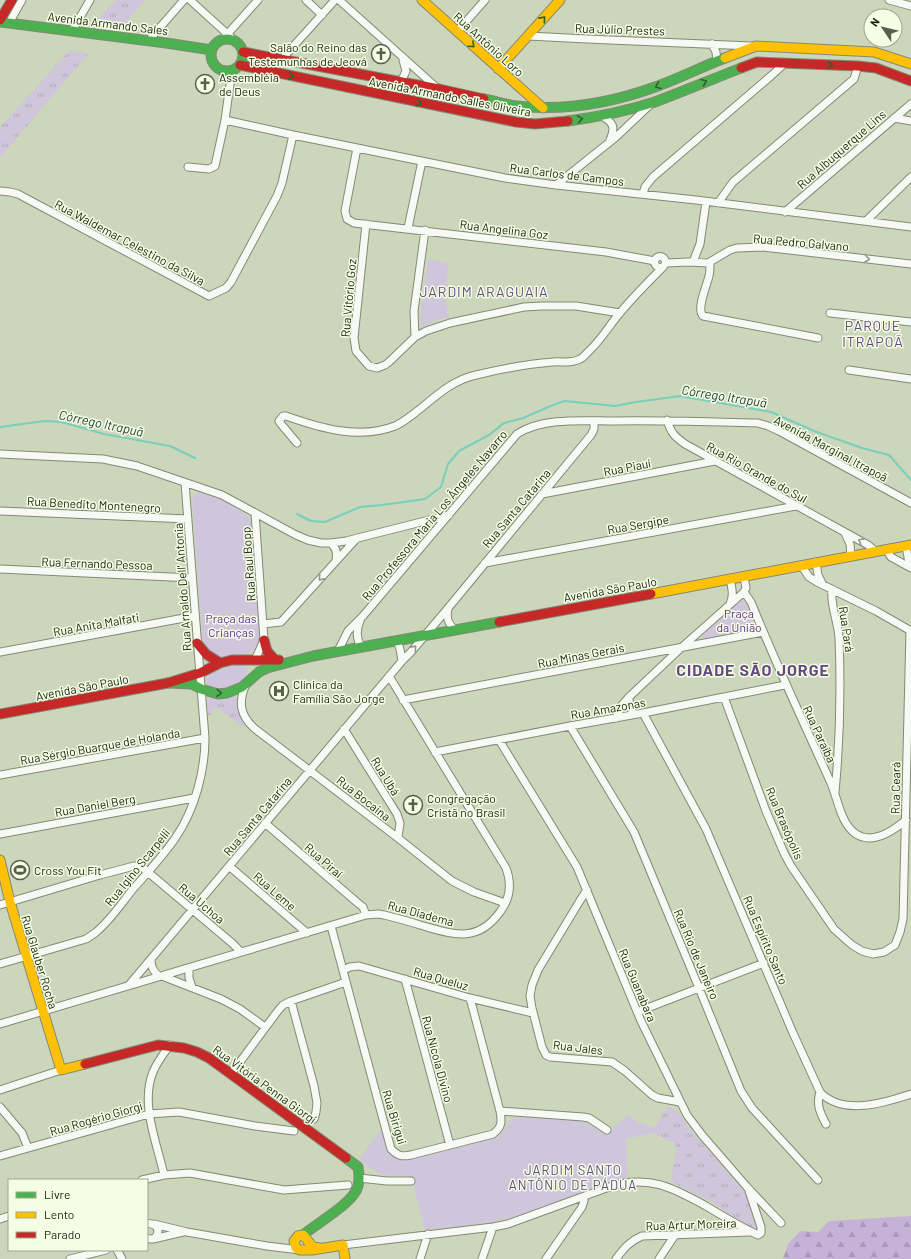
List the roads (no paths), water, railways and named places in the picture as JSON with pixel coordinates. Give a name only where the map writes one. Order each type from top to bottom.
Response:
[{"type":"main road","points":[[3,22],[12,0]]},
{"type":"main road","name":"Rua Antônio Loro","points":[[422,0],[543,108]]},
{"type":"main road","points":[[498,68],[560,0]]},
{"type":"main road","name":"Avenida Armando Sales","points":[[3,22],[212,50]]},
{"type":"main road","points":[[229,39],[244,52],[242,61],[236,68],[225,71],[217,67],[212,59],[212,50],[215,44],[229,39]]},
{"type":"main road","name":"Avenida Armando Salles Oliveira","points":[[244,52],[523,107],[543,108],[590,104],[625,97],[656,87],[756,46],[874,52],[911,64]]},
{"type":"main road","points":[[784,48],[784,64]]},
{"type":"main road","name":"Avenida Armando Salles Oliveira","points":[[236,68],[527,123],[541,124],[564,122],[600,115],[654,102],[752,63],[761,62],[876,68],[911,81]]},
{"type":"main road","name":"Rua Antônio Loro","points":[[523,91],[525,99],[523,116],[527,123]]},
{"type":"main road","points":[[541,124],[544,119],[543,108]]},
{"type":"main road","name":"Avenida São Paulo","points":[[168,683],[192,684],[218,694],[222,694],[232,692],[248,682],[259,672],[267,668],[313,656],[744,577],[908,545]]},
{"type":"main road","points":[[264,640],[267,651],[275,660]]},
{"type":"main road","points":[[197,644],[206,654],[220,663]]},
{"type":"main road","name":"Avenida São Paulo","points":[[0,714],[168,683],[200,674],[220,663],[237,659],[275,660],[313,656]]},
{"type":"main road","points":[[248,682],[253,673],[255,660]]},
{"type":"main road","name":"Rua Glauber Rocha","points":[[0,860],[10,902],[61,1070]]},
{"type":"main road","name":"Rua Vitória Penna Giorgi","points":[[61,1070],[158,1045],[189,1048],[200,1052],[209,1058],[355,1164],[358,1167],[360,1178]]},
{"type":"main road","points":[[345,1259],[343,1245],[320,1248],[303,1242],[315,1226],[352,1199],[356,1193],[360,1178]]},
{"type":"street","points":[[3,22],[22,0]]},
{"type":"street","points":[[72,31],[90,0]]},
{"type":"street","points":[[148,41],[184,0]]},
{"type":"street","points":[[190,0],[217,24],[220,32],[229,39]]},
{"type":"street","points":[[229,39],[236,25],[258,0]]},
{"type":"street","points":[[306,0],[322,15]]},
{"type":"street","points":[[281,60],[335,0]]},
{"type":"street","points":[[339,0],[437,89]]},
{"type":"street","points":[[457,32],[485,0]]},
{"type":"street","points":[[890,0],[911,6]]},
{"type":"street","points":[[229,39],[234,32],[236,25]]},
{"type":"street","name":"Rua Júlio Prestes","points":[[528,36],[756,46]]},
{"type":"street","points":[[712,44],[716,52],[717,61]]},
{"type":"street","points":[[401,82],[406,71],[402,58]]},
{"type":"street","points":[[643,194],[645,187],[652,177],[784,64]]},
{"type":"street","points":[[718,203],[733,182],[854,79],[858,66]]},
{"type":"street","points":[[188,167],[209,170],[215,166],[236,68]]},
{"type":"street","points":[[556,185],[620,133],[654,102]]},
{"type":"street","name":"Rua Albuquerque Lins","points":[[785,212],[911,104]]},
{"type":"street","points":[[600,115],[612,123],[613,132],[610,141]]},
{"type":"street","points":[[894,118],[911,121]]},
{"type":"street","name":"Rua Carlos de Campos","points":[[225,120],[499,177],[911,227]]},
{"type":"street","name":"Rua Waldemar Celestino da Silva","points":[[0,191],[18,194],[209,296],[226,288],[232,282],[277,196],[282,183],[293,135]]},
{"type":"street","name":"Rua Angelina Goz","points":[[357,148],[345,211],[348,219],[354,223],[408,228],[606,252],[660,264],[693,262]]},
{"type":"street","points":[[408,228],[422,161]]},
{"type":"street","points":[[866,221],[911,177]]},
{"type":"street","points":[[706,202],[700,244],[693,262],[710,263],[709,274],[701,303],[701,315],[818,338]]},
{"type":"street","name":"Rua Vitório Goz","points":[[366,224],[354,338],[356,351],[369,366],[377,368],[385,365],[415,337],[450,322],[542,306],[576,306],[620,313]]},
{"type":"street","points":[[415,337],[414,311],[425,230]]},
{"type":"street","name":"Rua Pedro Galvano","points":[[710,263],[719,256],[737,248],[763,248],[911,264]]},
{"type":"street","points":[[297,443],[279,421],[283,416],[336,431],[379,431],[396,425],[408,418],[446,388],[462,379],[516,367],[554,362],[570,362],[581,359],[598,343],[620,313],[648,282],[660,264]]},
{"type":"street","points":[[830,313],[911,322]]},
{"type":"street","points":[[849,370],[911,379]]},
{"type":"street","name":"Rua Professora Maria Los Ângeles Navarro","points":[[338,651],[348,631],[363,616],[518,434],[527,428],[567,420],[594,421]]},
{"type":"street","name":"Avenida Marginal Itrapoã","points":[[594,421],[667,420],[758,424],[768,426],[911,503]]},
{"type":"street","name":"Rua Rio Grande do Sul","points":[[667,420],[674,437],[685,444],[868,545],[875,551]]},
{"type":"street","name":"Rua Santa Catarina","points":[[129,985],[344,729],[449,607],[591,435],[594,430],[594,421]]},
{"type":"street","points":[[0,454],[81,458],[124,462],[222,495],[296,535],[321,543],[331,543],[357,538],[449,515]]},
{"type":"street","name":"Rua Piauí","points":[[542,494],[715,461]]},
{"type":"street","name":"Rua Arnaldo Dell' Antonia","points":[[185,483],[201,688]]},
{"type":"street","name":"Rua Sergipe","points":[[485,563],[796,506]]},
{"type":"street","name":"Rua Benedito Montenegro","points":[[0,511],[188,519]]},
{"type":"street","name":"Rua Raul Bopp","points":[[255,512],[264,640],[255,660]]},
{"type":"street","points":[[845,533],[850,544],[851,556]]},
{"type":"street","points":[[263,624],[281,622],[357,538]]},
{"type":"street","points":[[331,543],[337,553],[336,562]]},
{"type":"street","points":[[908,545],[909,562],[911,568]]},
{"type":"street","points":[[886,549],[891,557],[911,568]]},
{"type":"street","points":[[816,562],[818,575],[823,585]]},
{"type":"street","points":[[801,565],[809,577],[817,582],[910,630]]},
{"type":"street","name":"Rua Fernando Pessoa","points":[[0,569],[192,578]]},
{"type":"street","points":[[616,718],[622,705],[629,697],[744,592],[746,588],[744,577]]},
{"type":"street","points":[[730,579],[733,593],[730,605]]},
{"type":"street","name":"Rua Pará","points":[[832,589],[831,601],[839,635],[840,669],[838,763],[835,792]]},
{"type":"street","name":"Rua Paraíba","points":[[744,592],[751,602],[785,685],[835,792],[841,813],[846,823],[858,835],[865,838],[876,838],[892,831],[906,820]]},
{"type":"street","points":[[449,607],[447,616],[448,622],[455,630]]},
{"type":"street","name":"Rua Anita Malfati","points":[[0,652],[195,616]]},
{"type":"street","name":"Rua Professora Maria Los Ângeles Navarro","points":[[361,647],[357,638],[357,631],[363,616]]},
{"type":"street","name":"Rua Ceará","points":[[894,945],[900,932],[903,919],[910,630]]},
{"type":"street","name":"Rua Minas Gerais","points":[[404,700],[763,632]]},
{"type":"street","points":[[397,640],[402,661]]},
{"type":"street","name":"Rua Diadema","points":[[0,1024],[366,915],[384,915],[443,932],[458,934],[468,934],[486,926],[494,920],[506,902],[510,891],[506,868],[389,676]]},
{"type":"street","name":"Rua Bocaina","points":[[248,682],[242,694],[241,704],[244,716],[254,728],[452,881],[474,892],[506,902]]},
{"type":"street","name":"Rua Amazonas","points":[[435,752],[785,685]]},
{"type":"street","name":"Rua Igino Scarpelli","points":[[0,964],[86,939],[95,933],[177,836],[186,820],[202,777],[205,751],[201,688]]},
{"type":"street","points":[[629,697],[629,706],[634,714]]},
{"type":"street","name":"Rua Brasópolis","points":[[724,697],[766,811],[784,853],[791,866],[834,929],[852,945],[862,951],[873,954],[884,952],[894,945]]},
{"type":"street","name":"Rua Espírito Santo","points":[[643,713],[706,829],[793,1033],[820,1092]]},
{"type":"street","name":"Rua Rio de Janeiro","points":[[570,726],[634,832],[740,1091],[752,1108],[818,1180]]},
{"type":"street","name":"Rua Ubá","points":[[344,729],[397,814],[400,823],[398,838]]},
{"type":"street","name":"Rua Sérgio Buarque de Holanda","points":[[0,775],[204,738]]},
{"type":"street","name":"Rua Guanabara","points":[[499,740],[575,863],[637,1012],[680,1102],[692,1123],[747,1187],[781,1223]]},
{"type":"street","name":"Rua Daniel Berg","points":[[0,834],[194,798]]},
{"type":"street","name":"Rua Piraí","points":[[265,823],[363,907],[366,915]]},
{"type":"street","points":[[0,905],[134,866],[143,868],[147,872]]},
{"type":"street","name":"Rua Leme","points":[[229,866],[307,933]]},
{"type":"street","name":"Rua Uchoa","points":[[147,872],[241,952]]},
{"type":"street","name":"Rua Jales","points":[[587,890],[536,975],[532,985],[530,996],[542,1047],[546,1055],[550,1057],[612,1062],[625,1070],[652,1095],[658,1098],[680,1102]]},
{"type":"street","name":"Rua Birigui","points":[[331,926],[391,1149],[399,1156],[404,1156],[493,1134],[500,1129],[500,1111]]},
{"type":"street","points":[[151,959],[152,969],[160,976],[192,987],[231,1004],[265,1027]]},
{"type":"street","points":[[637,1012],[764,963]]},
{"type":"street","name":"Rua Queluz","points":[[343,970],[350,967],[359,966],[470,998],[533,1013]]},
{"type":"street","points":[[189,968],[189,978],[192,987]]},
{"type":"street","name":"Rua Nícola Divino","points":[[405,979],[450,1145]]},
{"type":"street","points":[[231,1074],[265,1027],[280,1009],[290,1001],[346,982]]},
{"type":"street","points":[[470,998],[500,1111],[589,1118],[607,1130]]},
{"type":"street","points":[[290,1001],[314,1086],[317,1103],[314,1119]]},
{"type":"street","points":[[164,1175],[149,1114],[148,1098],[149,1084],[153,1071],[170,1045]]},
{"type":"street","name":"Rua Vitória Penna Giorgi","points":[[0,1090],[61,1070]]},
{"type":"street","points":[[820,1092],[825,1098],[838,1103],[860,1105],[886,1102],[911,1094]]},
{"type":"street","points":[[820,1092],[818,1107],[826,1124]]},
{"type":"street","points":[[0,1108],[22,1133],[28,1148]]},
{"type":"street","name":"Rua Rogério Giorgi","points":[[0,1156],[149,1114],[179,1112],[256,1126],[313,1133]]},
{"type":"street","points":[[146,1179],[164,1175],[190,1173],[284,1190],[348,1185]]},
{"type":"street","points":[[360,1178],[387,1181],[411,1181]]},
{"type":"street","points":[[343,1245],[508,1224],[612,1186],[627,1182],[648,1182],[667,1186],[758,1235],[761,1233],[761,1227],[747,1187]]},
{"type":"street","points":[[546,1259],[584,1204],[584,1197]]},
{"type":"street","points":[[570,1202],[574,1211],[574,1218]]},
{"type":"street","points":[[150,1224],[187,1232],[283,1248],[303,1242]]},
{"type":"street","points":[[149,1239],[157,1236],[158,1232],[157,1227],[150,1224]]},
{"type":"street","points":[[482,1259],[492,1227]]},
{"type":"street","points":[[149,1239],[187,1232]]},
{"type":"street","name":"Rua Artur Moreira","points":[[616,1259],[625,1247],[635,1239],[647,1236],[752,1232]]},
{"type":"street","points":[[420,1259],[428,1234]]},
{"type":"street","points":[[658,1259],[675,1235]]},
{"type":"street","points":[[283,1248],[303,1242]]},
{"type":"street","points":[[551,1250],[551,1259]]},
{"type":"street","points":[[70,1259],[102,1251]]},
{"type":"waterway","name":"Córrego Itrapuã","points":[[297,514],[311,521],[325,522],[360,507],[425,499],[441,487],[448,464],[459,451],[489,435],[504,423],[523,418],[565,401],[615,406],[680,396],[771,412],[814,431],[862,448],[889,455],[911,480]]},
{"type":"waterway","name":"Córrego Itrapuã","points":[[0,427],[45,421],[61,422],[104,434],[170,446],[195,458]]},
{"type":"place","name":"Salão do Reino das Testemunhas de Jeová","points":[[381,54]]},
{"type":"place","name":"Assembléia de Deus","points":[[205,84]]},
{"type":"place","name":"Clínica da Família São Jorge","points":[[279,691]]},
{"type":"place","name":"Congregação Cristã no Brasil","points":[[413,805]]},
{"type":"place","name":"Cross You Fit","points":[[20,870]]},
{"type":"district","name":"JARDIM ARAGUAIA","points":[[484,291]]},
{"type":"district","name":"PARQUE ITRAPOÃ","points":[[873,334]]},
{"type":"district","name":"CIDADE SÃO JORGE","points":[[753,669]]},
{"type":"district","name":"JARDIM SANTO ANTÔNIO DE PÁDUA","points":[[573,1178]]},
{"type":"park label","name":"Praça da União","points":[[739,620]]},
{"type":"park label","name":"Praça das Crianças","points":[[231,625]]}]
